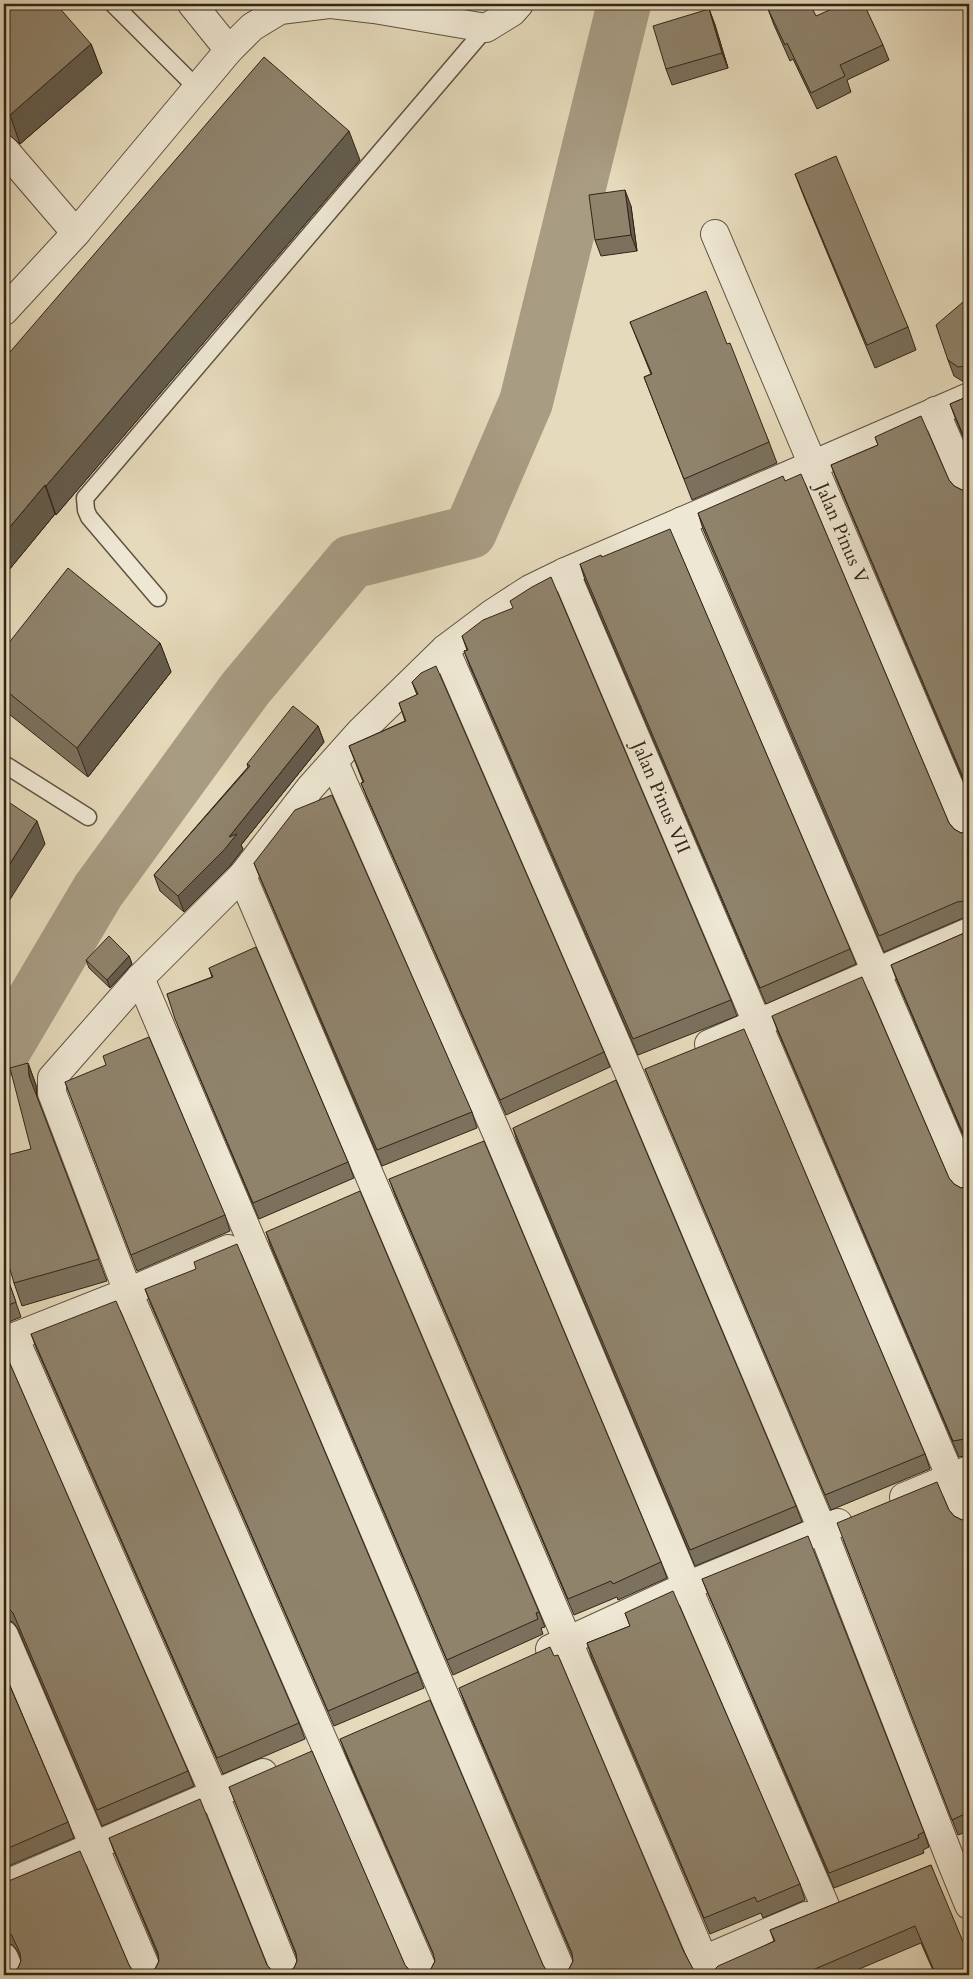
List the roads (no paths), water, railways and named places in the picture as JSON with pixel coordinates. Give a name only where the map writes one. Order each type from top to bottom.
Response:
[{"type":"street","points":[[192,4],[229,50]]},
{"type":"street","points":[[4,311],[76,232],[229,50],[252,27],[280,10],[330,4],[374,9],[486,28],[512,12],[519,4]]},
{"type":"street","points":[[4,150],[76,232]]},
{"type":"street","name":"Jalan Pinus V","points":[[714,234],[969,833]]},
{"type":"street","points":[[425,1975],[128,1292],[52,1093],[52,1078],[140,978],[242,876],[310,788],[360,732],[445,649],[530,589],[565,572],[969,397]]},
{"type":"street","points":[[936,411],[969,490]]},
{"type":"street","points":[[682,521],[969,1188]]},
{"type":"street","name":"Jalan Pinus VII","points":[[565,572],[758,1024],[960,1474],[969,1520]]},
{"type":"street","points":[[445,649],[640,1072],[822,1529],[960,1857],[969,1904]]},
{"type":"street","points":[[334,762],[498,1136],[687,1586],[826,1908]]},
{"type":"street","points":[[242,876],[707,1967],[826,1908],[853,1898]]},
{"type":"street","points":[[685,1053],[758,1024],[969,932]]},
{"type":"street","points":[[140,978],[250,1239],[435,1700],[563,1975]]},
{"type":"street","points":[[604,1088],[640,1072]]},
{"type":"street","points":[[471,1147],[524,1124]]},
{"type":"street","points":[[348,1197],[401,1175]]},
{"type":"street","points":[[277,1228],[128,1292],[9,1339],[214,1793],[287,1975]]},
{"type":"street","points":[[523,1661],[687,1586],[960,1474]]},
{"type":"street","points":[[4,1635],[149,1975]]},
{"type":"street","points":[[435,1700],[470,1684]]},
{"type":"street","points":[[4,1885],[214,1793],[353,1736]]},
{"type":"street","points":[[924,1871],[960,1857]]},
{"type":"street","points":[[4,1958],[11,1975]]},
{"type":"lane","points":[[113,4],[197,88]]},
{"type":"lane","points":[[158,598],[89,517],[85,498],[486,28]]},
{"type":"lane","points":[[4,764],[88,817]]},
{"type":"waterway","points":[[4,1050],[98,891],[245,689],[351,562],[470,532],[526,402],[624,4]]}]
